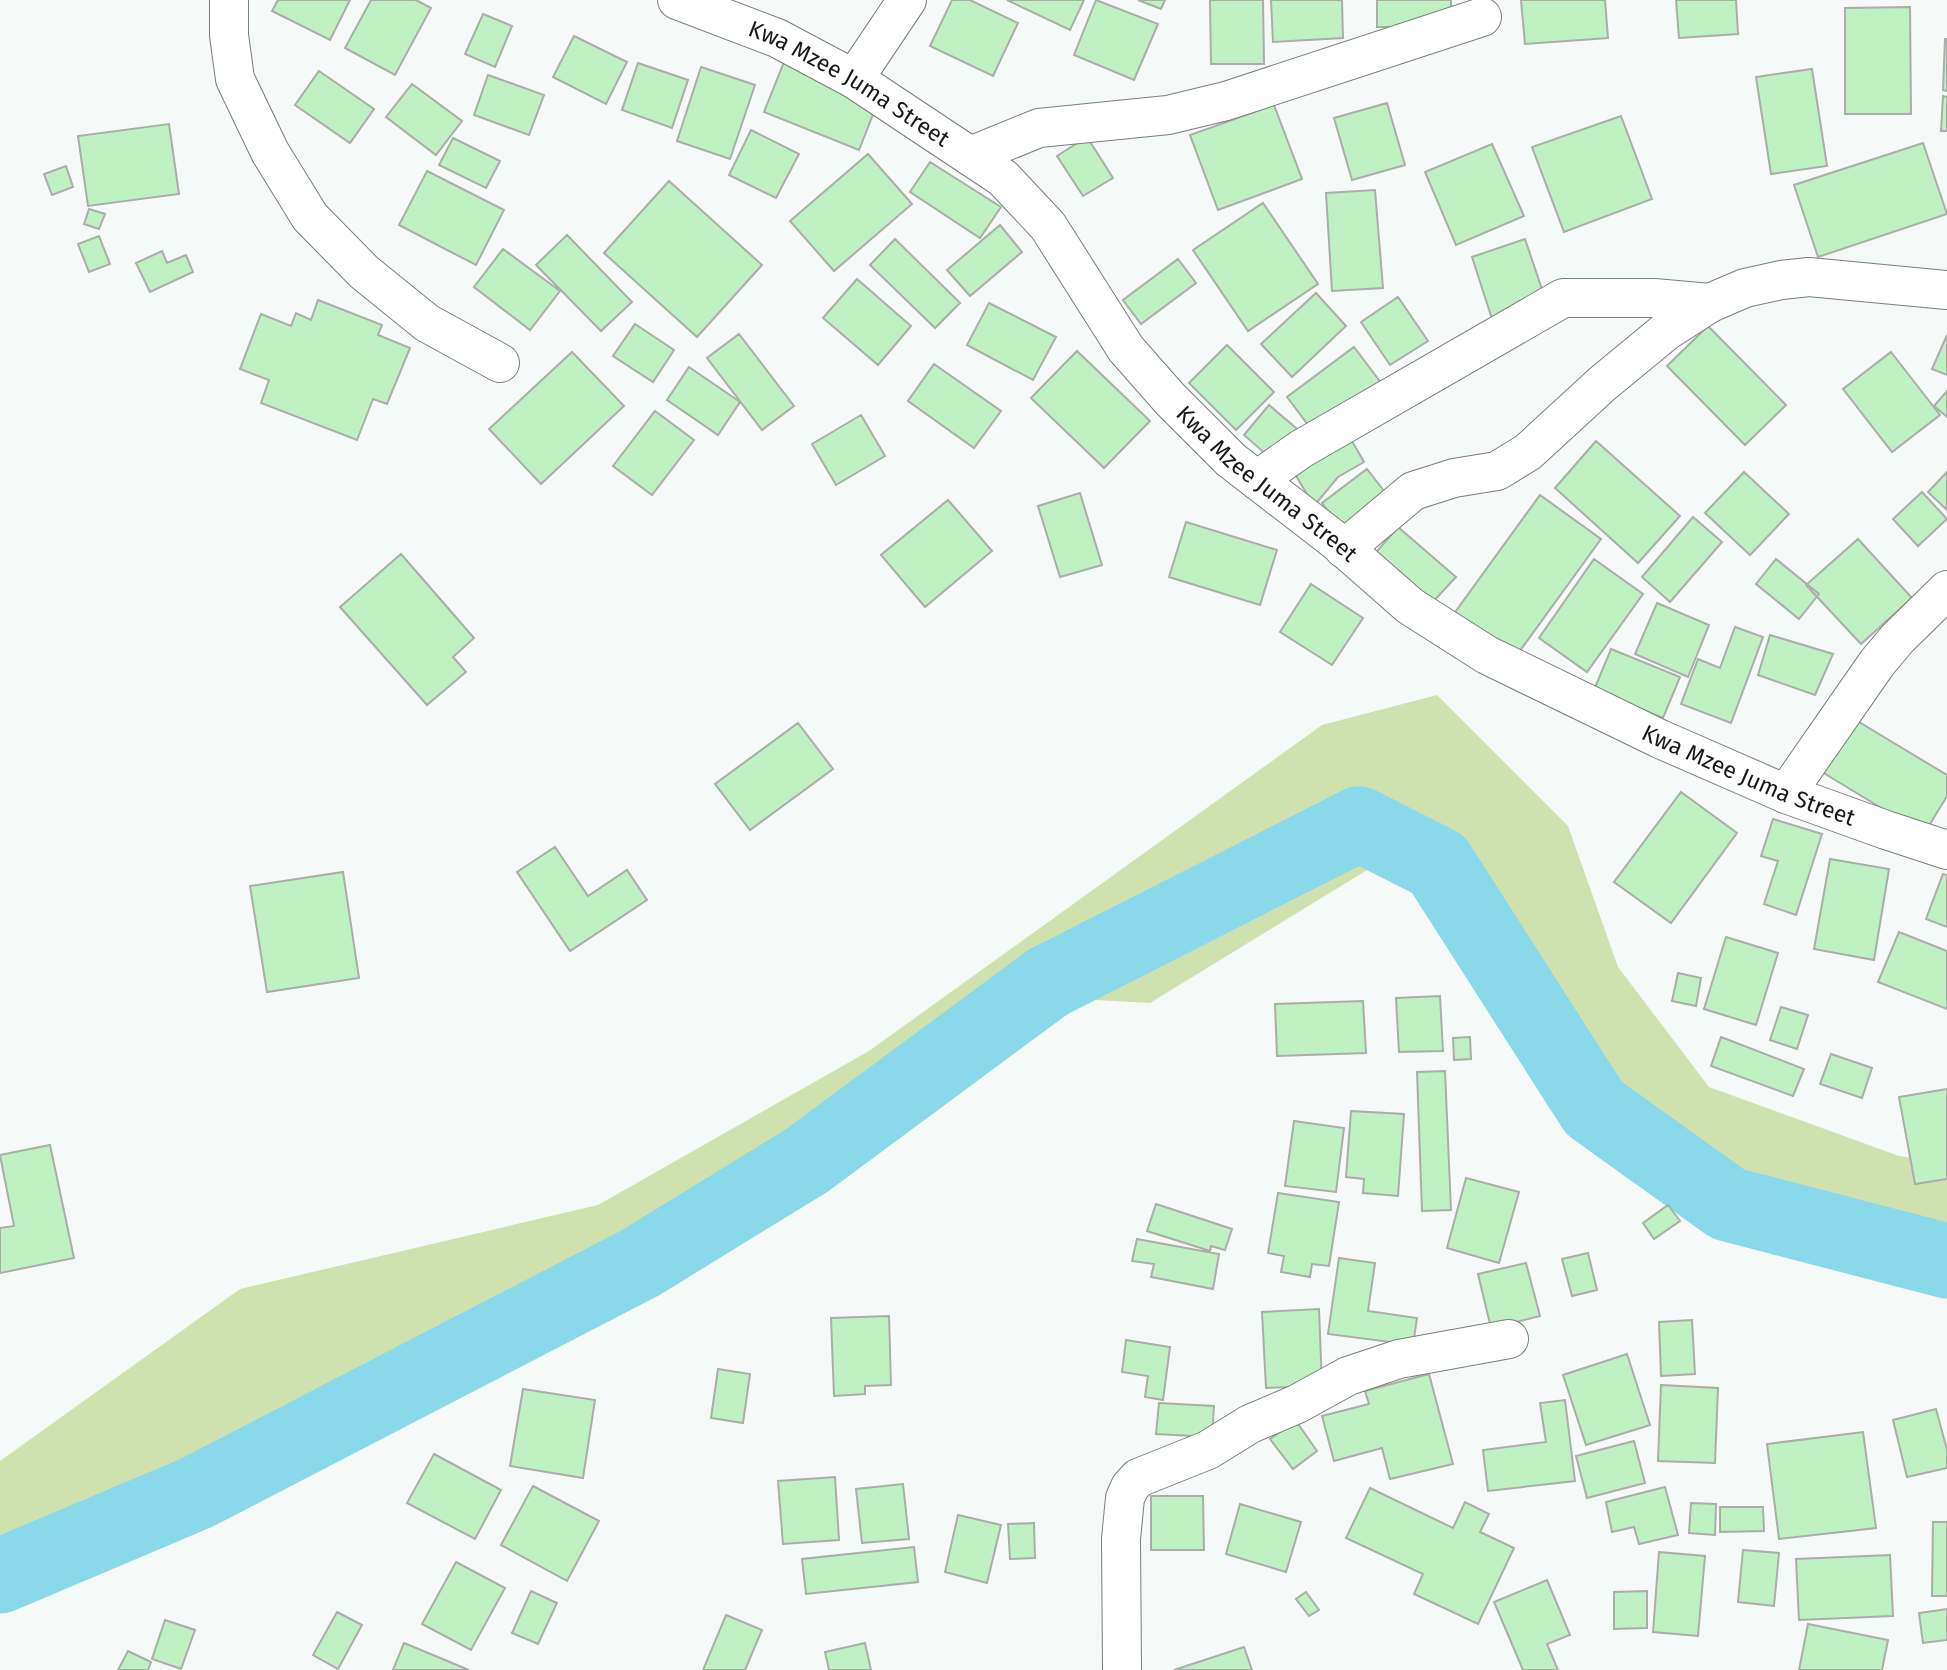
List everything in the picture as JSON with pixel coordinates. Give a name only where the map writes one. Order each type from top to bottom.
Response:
[{"type":"street","points":[[229,0],[229,35],[235,79],[270,152],[310,217],[364,272],[427,323],[500,363]]},
{"type":"street","name":"Kwa Mzee Juma Street","points":[[677,0],[777,38],[854,79],[1003,178],[1048,226],[1126,349],[1170,399],[1231,460],[1344,549],[1410,606],[1487,655],[1635,728],[1786,794],[1947,849]]},
{"type":"street","points":[[854,79],[907,0]]},
{"type":"street","points":[[970,156],[1039,128],[1168,115],[1226,101],[1482,18]]},
{"type":"street","points":[[1344,549],[1413,491],[1454,478],[1497,471],[1528,452],[1665,331],[1710,303],[1745,288],[1809,277],[1947,290]]},
{"type":"street","points":[[1257,480],[1301,449],[1563,298],[1654,298],[1710,303]]},
{"type":"street","points":[[1786,794],[1877,663],[1898,638],[1947,590]]},
{"type":"street","points":[[1122,1670],[1121,1539],[1125,1498],[1138,1478],[1208,1450],[1250,1424],[1297,1404],[1348,1376],[1399,1359],[1509,1339]]},
{"type":"green space","points":[[1437,695],[1568,826],[1618,967],[1709,1087],[1899,1156],[1947,1163],[1947,1272],[1885,1262],[1613,1132],[1426,834],[1150,1003],[1024,996],[658,1259],[363,1390],[281,1462],[157,1497],[0,1603],[0,1461],[240,1289],[598,1205],[869,1051],[1322,725]]},
{"type":"building","points":[[278,0],[350,0],[330,40],[272,11]]},
{"type":"building","points":[[371,0],[416,0],[431,8],[395,75],[345,48]]},
{"type":"building","points":[[952,0],[970,0],[1018,23],[993,76],[930,46]]},
{"type":"building","points":[[1007,0],[1084,0],[1070,30]]},
{"type":"building","points":[[1096,0],[1158,24],[1134,80],[1074,55]]},
{"type":"building","points":[[1138,0],[1165,0],[1161,9]]},
{"type":"building","points":[[1210,0],[1263,0],[1264,64],[1211,64]]},
{"type":"building","points":[[1271,0],[1342,0],[1343,38],[1273,42]]},
{"type":"building","points":[[1377,0],[1451,0],[1451,27],[1377,27]]},
{"type":"building","points":[[1521,0],[1605,0],[1608,38],[1525,44]]},
{"type":"building","points":[[1676,0],[1736,0],[1738,34],[1679,38]]},
{"type":"building","points":[[1910,7],[1911,114],[1845,114],[1845,8]]},
{"type":"building","points":[[483,14],[512,26],[495,67],[465,54]]},
{"type":"building","points":[[574,36],[627,62],[606,104],[553,77]]},
{"type":"building","points":[[1947,39],[1947,91],[1943,90]]},
{"type":"building","points":[[784,62],[879,99],[859,150],[764,112]]},
{"type":"building","points":[[638,63],[688,80],[672,128],[622,110]]},
{"type":"building","points":[[701,67],[755,85],[730,159],[677,141]]},
{"type":"building","points":[[1812,69],[1827,166],[1771,174],[1756,77]]},
{"type":"building","points":[[319,71],[374,109],[350,143],[295,105]]},
{"type":"building","points":[[488,75],[544,95],[529,135],[474,115]]},
{"type":"building","points":[[412,84],[462,121],[436,155],[386,117]]},
{"type":"building","points":[[1943,96],[1947,97],[1947,131],[1941,131]]},
{"type":"building","points":[[1387,103],[1405,165],[1352,180],[1334,118]]},
{"type":"building","points":[[1274,105],[1302,179],[1218,210],[1190,135]]},
{"type":"building","points":[[1621,116],[1652,199],[1564,232],[1532,147]]},
{"type":"building","points":[[169,124],[179,194],[88,206],[78,136]]},
{"type":"building","points":[[751,130],[799,154],[776,198],[729,175]]},
{"type":"building","points":[[1087,137],[1113,178],[1083,196],[1057,156]]},
{"type":"building","points":[[453,138],[500,161],[486,188],[439,165]]},
{"type":"building","points":[[1923,143],[1947,214],[1818,257],[1794,185]]},
{"type":"building","points":[[1492,144],[1524,216],[1456,245],[1425,172]]},
{"type":"building","points":[[868,154],[912,204],[834,271],[790,221]]},
{"type":"building","points":[[930,162],[1001,207],[980,238],[910,192]]},
{"type":"building","points":[[66,166],[73,187],[52,195],[44,174]]},
{"type":"building","points":[[427,171],[504,210],[476,265],[399,225]]},
{"type":"building","points":[[669,181],[762,265],[697,337],[604,253]]},
{"type":"building","points":[[1375,190],[1383,288],[1332,291],[1326,193]]},
{"type":"building","points":[[1263,203],[1318,284],[1248,331],[1193,250]]},
{"type":"building","points":[[89,209],[105,214],[99,229],[84,224]]},
{"type":"building","points":[[1000,225],[1022,252],[970,296],[947,270]]},
{"type":"building","points":[[567,235],[632,302],[601,331],[536,265]]},
{"type":"building","points":[[99,236],[110,264],[89,272],[78,244]]},
{"type":"building","points":[[895,239],[960,303],[935,328],[870,265]]},
{"type":"building","points":[[1525,239],[1547,304],[1493,322],[1472,257]]},
{"type":"building","points":[[503,249],[560,291],[530,330],[474,287]]},
{"type":"building","points":[[162,251],[167,263],[186,255],[193,272],[150,292],[136,263]]},
{"type":"building","points":[[1178,259],[1196,283],[1141,324],[1123,300]]},
{"type":"building","points":[[857,279],[911,326],[878,365],[823,318]]},
{"type":"building","points":[[1316,293],[1346,326],[1292,377],[1261,344]]},
{"type":"building","points":[[1398,297],[1428,341],[1390,365],[1361,322]]},
{"type":"building","points":[[318,300],[382,325],[378,335],[410,348],[387,404],[373,399],[357,440],[261,403],[269,380],[240,369],[261,314],[291,326],[296,313],[311,320]]},
{"type":"building","points":[[989,303],[1056,337],[1033,380],[967,345]]},
{"type":"building","points":[[635,324],[674,350],[653,382],[613,356]]},
{"type":"building","points":[[1708,326],[1786,405],[1745,445],[1667,366]]},
{"type":"building","points":[[739,334],[794,406],[762,430],[707,358]]},
{"type":"building","points":[[1947,335],[1947,375],[1932,369]]},
{"type":"building","points":[[1227,345],[1274,392],[1236,430],[1189,383]]},
{"type":"building","points":[[1354,347],[1382,384],[1315,434],[1287,397]]},
{"type":"building","points":[[1077,351],[1150,421],[1104,468],[1031,398]]},
{"type":"building","points":[[572,352],[624,406],[541,484],[489,429]]},
{"type":"building","points":[[1891,352],[1940,415],[1892,452],[1843,389]]},
{"type":"building","points":[[934,364],[1001,411],[974,448],[908,401]]},
{"type":"building","points":[[689,367],[740,402],[718,435],[667,400]]},
{"type":"building","points":[[1947,391],[1947,417],[1934,406]]},
{"type":"building","points":[[1269,405],[1302,433],[1276,463],[1244,435]]},
{"type":"building","points":[[655,411],[694,440],[652,495],[613,466]]},
{"type":"building","points":[[861,415],[885,456],[836,485],[812,444]]},
{"type":"building","points":[[1349,436],[1364,462],[1338,477],[1314,506],[1292,469]]},
{"type":"building","points":[[1596,441],[1680,516],[1638,563],[1555,488]]},
{"type":"building","points":[[1367,469],[1391,500],[1346,535],[1322,503]]},
{"type":"building","points":[[1744,472],[1789,514],[1750,555],[1705,513]]},
{"type":"building","points":[[1947,472],[1947,510],[1928,492]]},
{"type":"building","points":[[1922,492],[1947,519],[1918,546],[1893,519]]},
{"type":"building","points":[[1080,493],[1102,565],[1060,577],[1038,506]]},
{"type":"building","points":[[1540,495],[1601,539],[1514,659],[1453,615]]},
{"type":"building","points":[[948,500],[992,551],[925,607],[881,555]]},
{"type":"building","points":[[1693,517],[1722,542],[1670,602],[1642,577]]},
{"type":"building","points":[[1186,522],[1277,550],[1260,605],[1169,577]]},
{"type":"building","points":[[1398,527],[1456,577],[1429,606],[1372,557]]},
{"type":"building","points":[[1858,539],[1912,598],[1861,644],[1806,585]]},
{"type":"building","points":[[401,554],[474,638],[453,657],[466,672],[427,705],[340,607]]},
{"type":"building","points":[[1594,559],[1643,594],[1587,672],[1539,638]]},
{"type":"building","points":[[1776,559],[1819,594],[1799,619],[1756,584]]},
{"type":"building","points":[[1311,584],[1363,618],[1332,665],[1280,632]]},
{"type":"building","points":[[1657,603],[1709,625],[1688,677],[1635,654]]},
{"type":"building","points":[[1735,627],[1763,637],[1731,723],[1681,704],[1698,659],[1720,668]]},
{"type":"building","points":[[1770,635],[1833,654],[1815,695],[1758,675]]},
{"type":"building","points":[[1611,649],[1680,677],[1663,718],[1594,690]]},
{"type":"building","points":[[1854,719],[1947,775],[1947,796],[1924,834],[1822,772]]},
{"type":"building","points":[[798,723],[833,769],[750,830],[715,784]]},
{"type":"building","points":[[1681,792],[1737,833],[1671,923],[1614,882]]},
{"type":"building","points":[[1773,819],[1822,834],[1796,915],[1764,904],[1778,861],[1761,856]]},
{"type":"building","points":[[555,847],[588,896],[627,870],[647,900],[570,951],[517,872]]},
{"type":"building","points":[[1830,859],[1889,869],[1874,960],[1814,949]]},
{"type":"building","points":[[343,872],[359,978],[267,992],[250,886]]},
{"type":"building","points":[[1943,874],[1947,875],[1947,927],[1926,919]]},
{"type":"building","points":[[1899,932],[1947,951],[1947,1009],[1878,982]]},
{"type":"building","points":[[1726,937],[1778,953],[1756,1025],[1704,1009]]},
{"type":"building","points":[[1678,973],[1701,978],[1696,1006],[1672,1001]]},
{"type":"building","points":[[1440,996],[1443,1051],[1399,1052],[1396,998]]},
{"type":"building","points":[[1363,1001],[1366,1053],[1277,1056],[1275,1004]]},
{"type":"building","points":[[1781,1007],[1808,1015],[1797,1049],[1770,1040]]},
{"type":"building","points":[[1470,1037],[1471,1059],[1454,1060],[1453,1038]]},
{"type":"building","points":[[1721,1037],[1804,1069],[1793,1096],[1711,1066]]},
{"type":"building","points":[[1831,1054],[1872,1068],[1862,1098],[1820,1084]]},
{"type":"building","points":[[1445,1071],[1451,1210],[1422,1211],[1417,1072]]},
{"type":"building","points":[[1947,1089],[1947,1179],[1915,1184],[1899,1097]]},
{"type":"building","points":[[1351,1111],[1404,1114],[1398,1196],[1363,1193],[1364,1179],[1346,1177]]},
{"type":"building","points":[[1294,1121],[1344,1128],[1336,1192],[1285,1186]]},
{"type":"building","points":[[50,1145],[74,1258],[0,1273],[0,1228],[14,1226],[0,1155]]},
{"type":"building","points":[[1466,1178],[1519,1192],[1499,1263],[1447,1248]]},
{"type":"building","points":[[1278,1193],[1339,1202],[1329,1266],[1312,1264],[1310,1277],[1281,1272],[1284,1256],[1268,1253]]},
{"type":"building","points":[[1156,1204],[1232,1229],[1225,1250],[1211,1246],[1210,1251],[1147,1231]]},
{"type":"building","points":[[1668,1205],[1680,1221],[1654,1239],[1643,1223]]},
{"type":"building","points":[[1137,1239],[1219,1254],[1213,1289],[1151,1277],[1154,1264],[1132,1261]]},
{"type":"building","points":[[1588,1253],[1597,1290],[1572,1296],[1562,1259]]},
{"type":"building","points":[[1339,1258],[1375,1263],[1368,1311],[1417,1318],[1413,1345],[1328,1334]]},
{"type":"building","points":[[1526,1263],[1540,1316],[1491,1328],[1478,1274]]},
{"type":"building","points":[[1319,1309],[1322,1386],[1266,1388],[1262,1312]]},
{"type":"building","points":[[889,1316],[891,1385],[865,1386],[865,1394],[834,1396],[831,1318]]},
{"type":"building","points":[[1692,1320],[1695,1374],[1661,1376],[1659,1322]]},
{"type":"building","points":[[1126,1340],[1170,1347],[1163,1400],[1145,1397],[1148,1376],[1122,1372]]},
{"type":"building","points":[[1627,1354],[1650,1425],[1586,1445],[1563,1375]]},
{"type":"building","points":[[718,1369],[750,1374],[743,1423],[711,1418]]},
{"type":"building","points":[[1429,1374],[1453,1464],[1390,1479],[1382,1448],[1334,1461],[1322,1416],[1369,1404],[1365,1391]]},
{"type":"building","points":[[1661,1385],[1718,1388],[1715,1463],[1658,1461]]},
{"type":"building","points":[[523,1389],[595,1400],[583,1478],[510,1466]]},
{"type":"building","points":[[1565,1400],[1575,1481],[1488,1491],[1483,1450],[1546,1442],[1540,1403]]},
{"type":"building","points":[[1159,1403],[1214,1406],[1212,1437],[1156,1434]]},
{"type":"building","points":[[1936,1409],[1947,1450],[1947,1468],[1907,1477],[1893,1420]]},
{"type":"building","points":[[1296,1421],[1317,1451],[1293,1469],[1270,1439]]},
{"type":"building","points":[[1863,1432],[1876,1528],[1779,1539],[1767,1444]]},
{"type":"building","points":[[1634,1441],[1645,1483],[1587,1498],[1576,1456]]},
{"type":"building","points":[[434,1454],[501,1490],[475,1539],[407,1503]]},
{"type":"building","points":[[835,1477],[839,1540],[783,1544],[778,1481]]},
{"type":"building","points":[[903,1484],[909,1539],[862,1543],[856,1489]]},
{"type":"building","points":[[533,1486],[599,1521],[567,1581],[501,1545]]},
{"type":"building","points":[[1665,1487],[1678,1535],[1639,1544],[1634,1527],[1612,1532],[1606,1502]]},
{"type":"building","points":[[1370,1488],[1453,1528],[1465,1502],[1489,1514],[1480,1532],[1514,1548],[1478,1624],[1414,1594],[1423,1574],[1346,1538]]},
{"type":"building","points":[[1151,1496],[1203,1496],[1204,1550],[1151,1550]]},
{"type":"building","points":[[1691,1503],[1716,1504],[1715,1535],[1689,1533]]},
{"type":"building","points":[[1240,1504],[1301,1522],[1286,1572],[1226,1554]]},
{"type":"building","points":[[1720,1507],[1763,1507],[1764,1531],[1720,1532]]},
{"type":"building","points":[[958,1515],[1001,1525],[987,1583],[945,1572]]},
{"type":"building","points":[[1933,1522],[1947,1522],[1947,1596],[1932,1596]]},
{"type":"building","points":[[1034,1523],[1035,1558],[1010,1559],[1008,1524]]},
{"type":"building","points":[[914,1547],[918,1582],[806,1594],[802,1559]]},
{"type":"building","points":[[1743,1550],[1779,1553],[1774,1606],[1738,1602]]},
{"type":"building","points":[[1659,1552],[1705,1556],[1698,1636],[1653,1632]]},
{"type":"building","points":[[1890,1555],[1893,1616],[1799,1620],[1796,1559]]},
{"type":"building","points":[[456,1562],[505,1588],[471,1650],[422,1624]]},
{"type":"building","points":[[1547,1580],[1570,1635],[1547,1644],[1558,1670],[1523,1670],[1494,1602]]},
{"type":"building","points":[[531,1591],[557,1603],[538,1644],[512,1633]]},
{"type":"building","points":[[1647,1591],[1647,1628],[1614,1629],[1614,1592]]},
{"type":"building","points":[[1306,1592],[1319,1610],[1309,1616],[1296,1599]]},
{"type":"building","points":[[1947,1609],[1947,1640],[1923,1643],[1919,1613]]},
{"type":"building","points":[[337,1612],[362,1625],[338,1669],[313,1655]]},
{"type":"building","points":[[726,1615],[762,1630],[745,1670],[703,1670]]},
{"type":"building","points":[[165,1620],[195,1630],[181,1669],[152,1659]]},
{"type":"building","points":[[1808,1624],[1888,1640],[1882,1670],[1799,1670]]},
{"type":"building","points":[[404,1643],[469,1670],[393,1670]]},
{"type":"building","points":[[865,1643],[871,1670],[829,1670],[825,1652]]},
{"type":"building","points":[[1244,1647],[1252,1670],[1174,1670]]},
{"type":"building","points":[[128,1651],[151,1662],[148,1670],[118,1670]]},
{"type":"waterway","points":[[0,1576],[196,1493],[640,1263],[806,1161],[1048,982],[1359,824],[1438,864],[1594,1108],[1728,1204],[1947,1261]]}]
